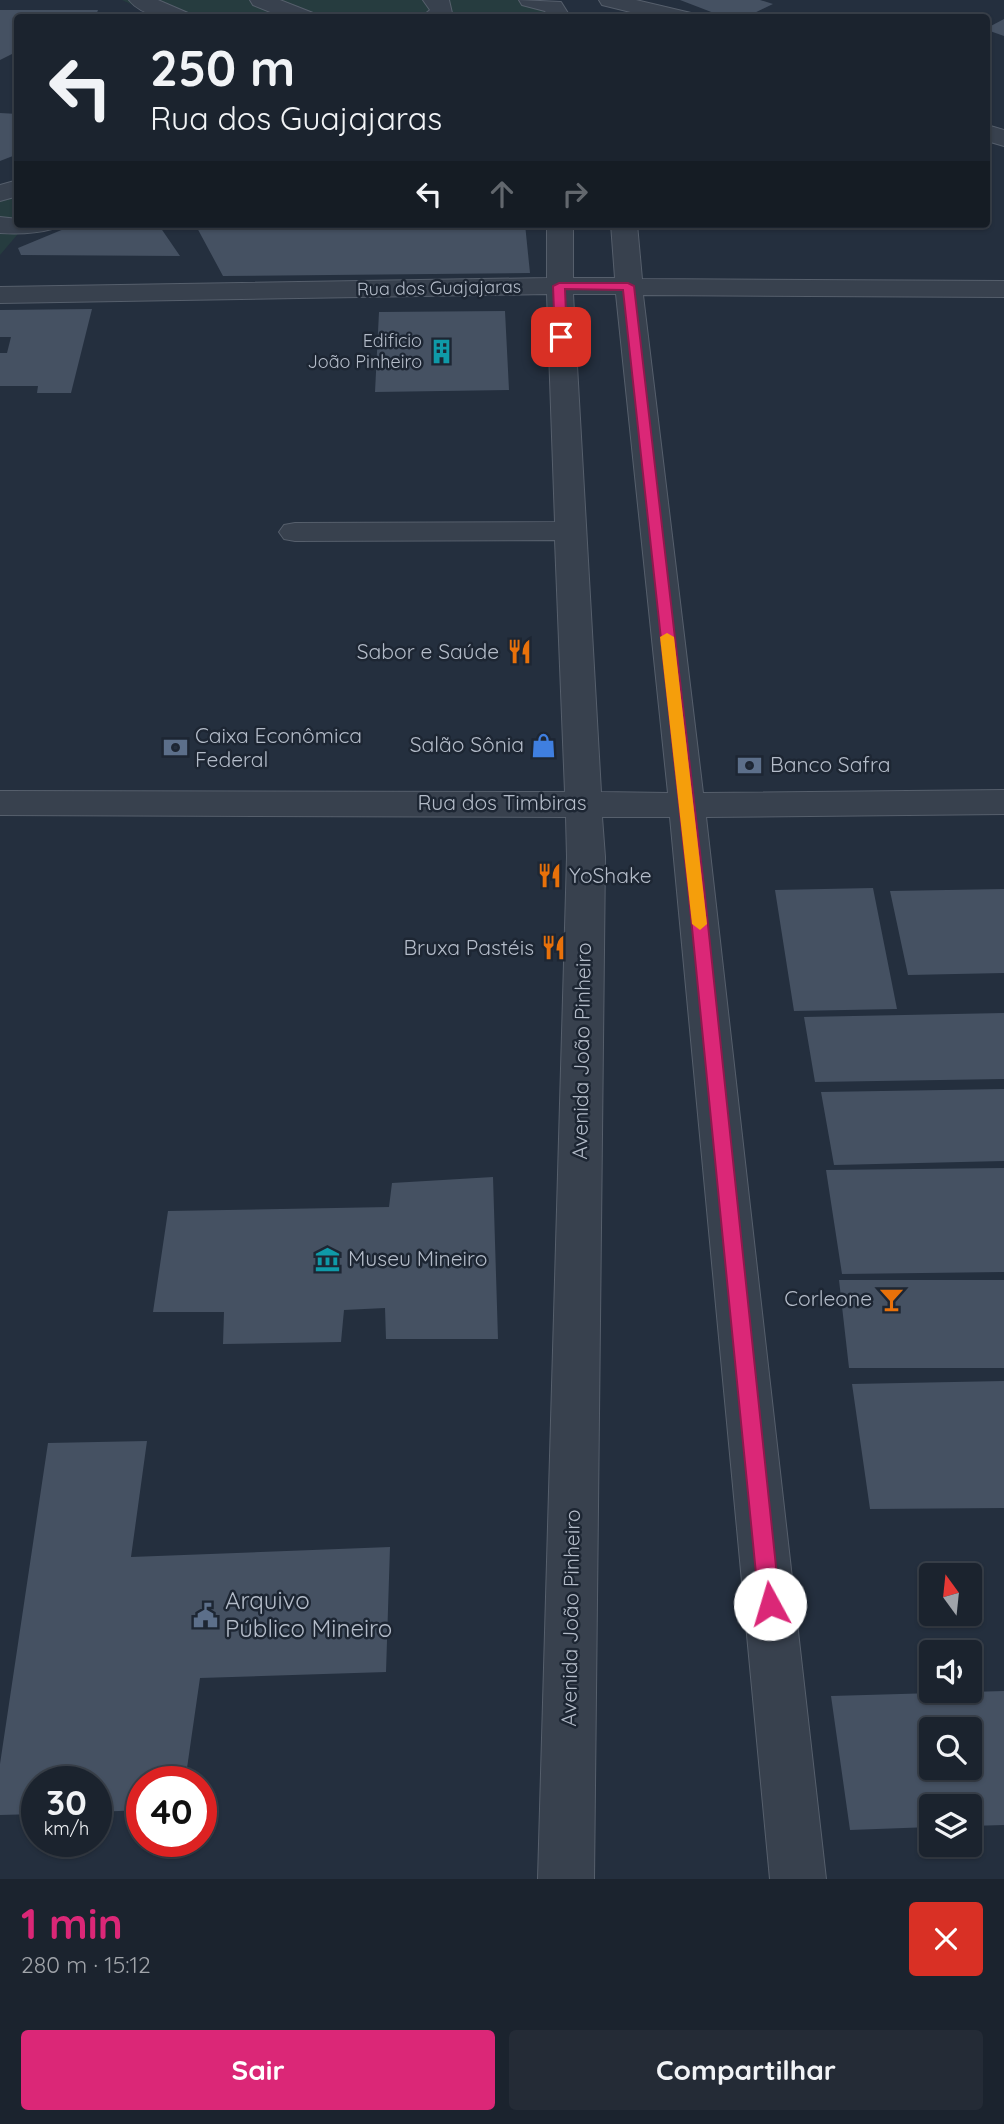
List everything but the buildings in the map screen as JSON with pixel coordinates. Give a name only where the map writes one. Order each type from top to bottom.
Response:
[{"type":"street","points":[[141,0],[171,14]]},
{"type":"street","points":[[261,0],[295,14]]},
{"type":"street","points":[[530,0],[552,7],[557,14]]},
{"type":"street","points":[[610,0],[667,14]]},
{"type":"street","name":"Avenida João Pinheiro","points":[[560,228],[559,286],[586,856],[566,1879]]},
{"type":"street","points":[[624,228],[628,286],[798,1879]]},
{"type":"street","name":"Rua dos Guajajaras","points":[[0,295],[559,286],[1004,289]]},
{"type":"street","points":[[295,532],[570,531]]},
{"type":"street","name":"Rua dos Timbiras","points":[[0,803],[1004,802]]},
{"type":"green space","points":[[122,0],[530,0],[553,7],[553,14],[152,14]]},
{"type":"green space","points":[[14,188],[14,228],[23,228],[0,255],[0,194]]},
{"type":"slow traffic","points":[[667,637],[700,924]]},
{"type":"place","name":"Edificio João Pinheiro","points":[[442,351]]},
{"type":"place","name":"Sabor e Saúde","points":[[519,652]]},
{"type":"place","name":"Salão Sônia","points":[[544,745]]},
{"type":"place","name":"Caixa Econômica Federal","points":[[175,748]]},
{"type":"place","name":"Banco Safra","points":[[750,765]]},
{"type":"place","name":"YoShake","points":[[549,876]]},
{"type":"place","name":"Bruxa Pastéis","points":[[554,948]]},
{"type":"place","name":"Museu Mineiro","points":[[328,1259]]},
{"type":"place","name":"Corleone","points":[[892,1299]]},
{"type":"place","name":"Arquivo Público Mineiro","points":[[205,1615]]},
{"type":"route","points":[[561,337],[559,286],[628,286],[693,859],[770,1604]]}]
